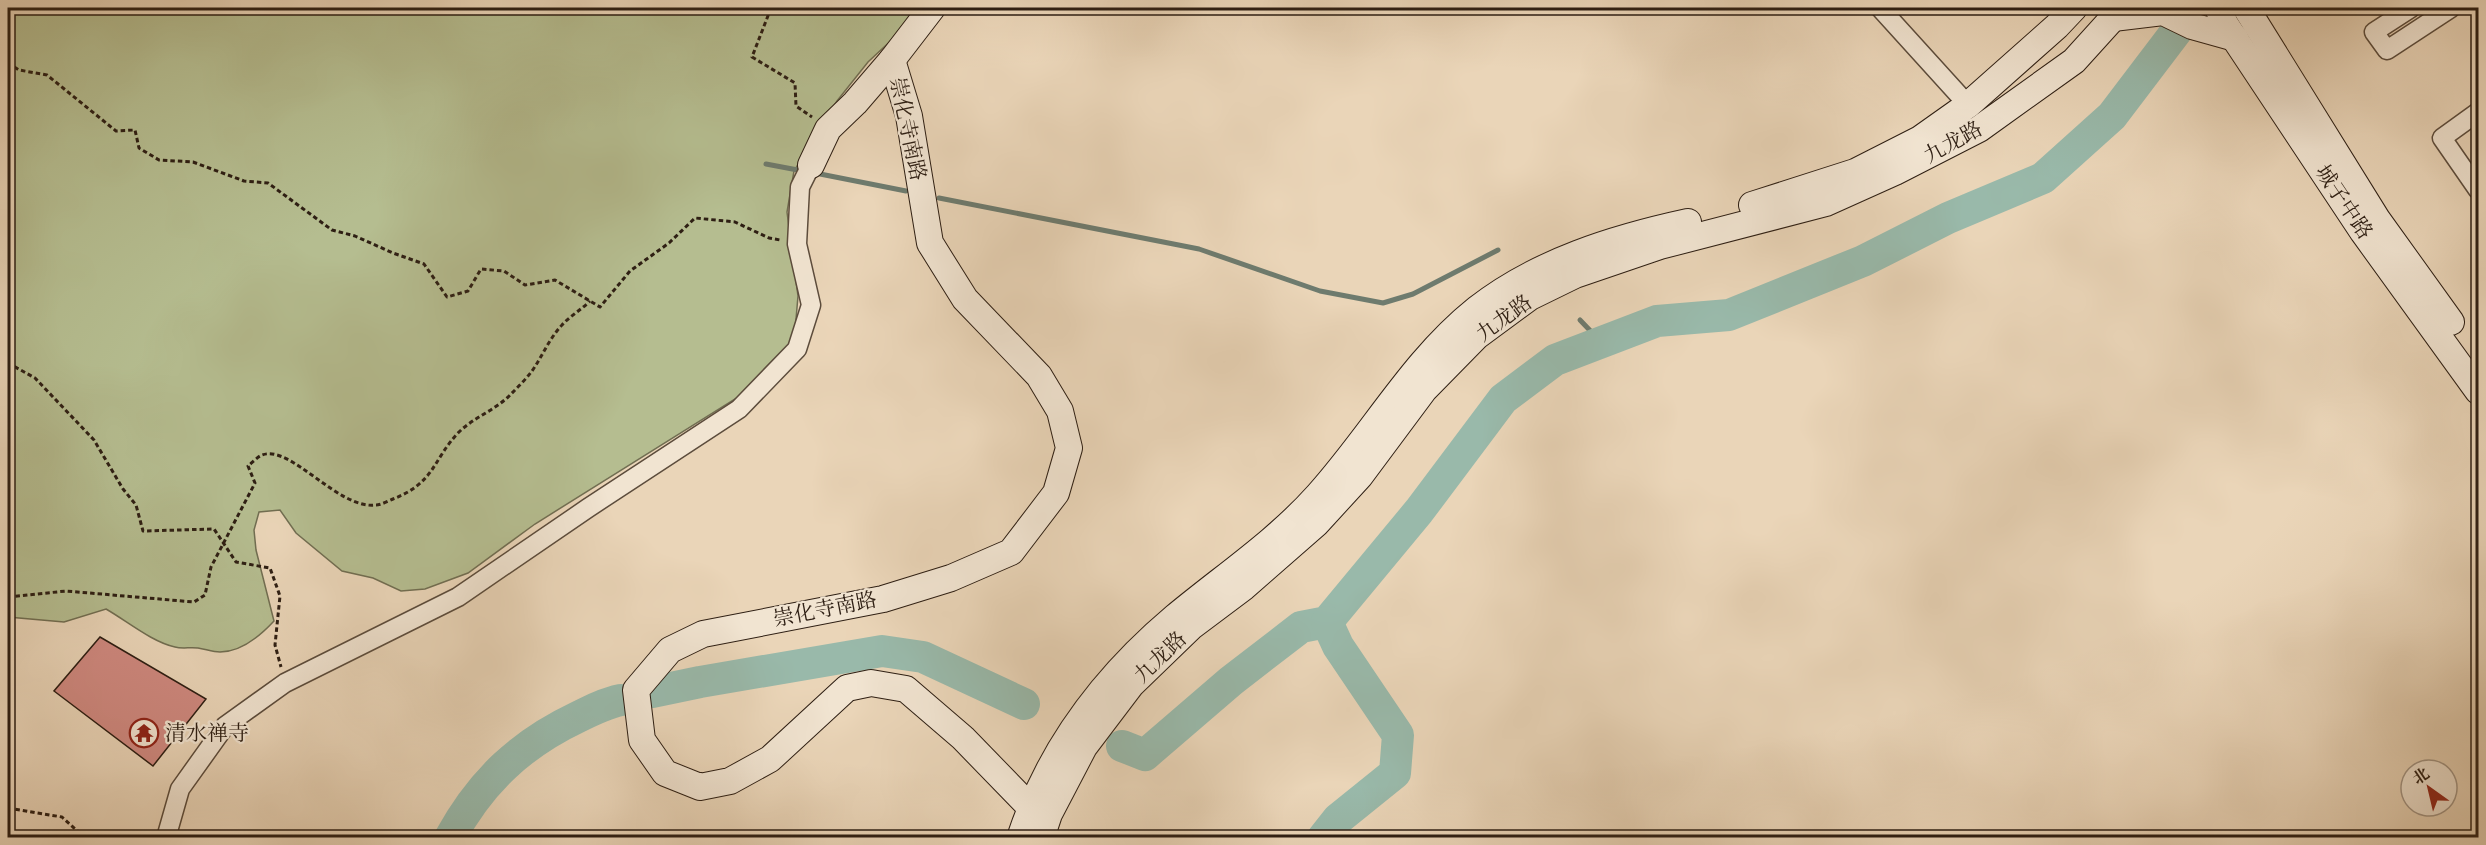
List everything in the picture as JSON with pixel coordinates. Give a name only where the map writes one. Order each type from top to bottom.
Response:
[{"type":"main road","points":[[808,172],[828,129],[855,103],[892,60],[932,8]]},
{"type":"main road","name":"九龙路","points":[[1020,837],[1030,807],[1052,762],[1095,699],[1130,660],[1174,618],[1295,519],[1319,494],[1413,373],[1443,339],[1478,309],[1520,281],[1578,253],[1633,234],[1784,196],[1855,172],[1920,140],[1968,105],[2057,26],[2074,8]]},
{"type":"main road","name":"城子中路","points":[[2218,8],[2235,38],[2363,232],[2475,372]]},
{"type":"main road","name":"城子中路","points":[[2246,8],[2475,372]]},
{"type":"main road","points":[[2117,13],[2163,12],[2192,26],[2235,38]]},
{"type":"main road","name":"九龙路","points":[[1041,837],[1049,814],[1084,747],[1131,685],[1192,626],[1244,587],[1316,524],[1360,476],[1424,390],[1477,336],[1530,297],[1575,275],[1660,246],[1826,203],[1895,172],[1979,129],[2073,61],[2117,13]]},
{"type":"main road","name":"崇化寺南路","points":[[892,60],[909,116],[930,243],[965,299],[1039,376],[1060,411],[1069,448],[1056,493],[1011,552],[951,578],[883,599],[704,634],[669,650],[636,690],[642,740],[665,773],[700,787],[730,781],[770,759],[847,688],[871,683],[906,689],[963,738],[1030,807]]},
{"type":"street","points":[[1880,8],[1968,105]]},
{"type":"street","points":[[2411,8],[2374,32],[2387,50],[2451,8]]},
{"type":"street","points":[[2478,112],[2442,138],[2478,190]]},
{"type":"street","points":[[166,837],[180,789],[225,726],[285,683],[458,597],[588,507],[739,409],[797,349],[811,305],[797,244],[800,187],[808,172]]},
{"type":"path","points":[[771,8],[752,57],[795,83],[796,106],[828,129]]},
{"type":"path","points":[[8,63],[19,70],[47,75],[116,131],[135,130],[139,148],[159,160],[193,162],[244,181],[268,183],[332,230],[355,236],[424,264],[447,297],[468,291],[481,269],[504,271],[525,285],[555,280],[600,308],[630,271],[669,243],[695,218],[735,222],[769,238],[797,244]]},
{"type":"path","points":[[8,597],[66,591],[194,602],[205,596],[211,567],[255,483],[248,466],[261,455],[274,453],[307,471],[343,498],[375,506],[401,496],[421,485],[438,462],[448,443],[464,427],[509,397],[532,370],[545,346],[563,323],[590,301]]},
{"type":"path","points":[[8,363],[35,378],[94,440],[123,489],[136,505],[143,531],[214,529],[236,562],[270,568],[279,596],[275,645],[285,683]]},
{"type":"path","points":[[8,808],[62,817],[85,837]]},
{"type":"green space","points":[[8,8],[921,8],[911,22],[868,62],[837,101],[794,171],[787,212],[798,296],[793,354],[767,379],[535,524],[468,573],[425,589],[401,591],[373,578],[342,571],[296,533],[280,510],[259,512],[254,530],[256,550],[274,621],[243,646],[215,652],[198,648],[178,648],[166,644],[106,609],[64,622],[8,617]]},
{"type":"building","name":"清水禅寺","points":[[100,637],[206,699],[153,766],[54,691]]},
{"type":"waterway","points":[[1122,746],[1145,755],[1231,681],[1301,627],[1327,622],[1419,511],[1503,399],[1555,360],[1657,321],[1729,315],[1863,261],[1948,218],[2043,178],[2112,116],[2194,8]]},
{"type":"waterway","points":[[766,164],[803,171]]},
{"type":"waterway","points":[[815,173],[906,191]]},
{"type":"waterway","points":[[939,198],[1199,249],[1320,291],[1383,303],[1413,294],[1498,250]]},
{"type":"waterway","points":[[1580,320],[1601,342]]},
{"type":"waterway","points":[[1323,838],[1338,819],[1395,773],[1398,735],[1338,646],[1327,622]]},
{"type":"waterway","points":[[652,692],[882,651],[923,657],[1024,704]]},
{"type":"waterway","points":[[450,838],[489,782],[521,752],[557,728],[599,707],[621,700]]},
{"type":"place","name":"清水禅寺","points":[[144,733]]}]
